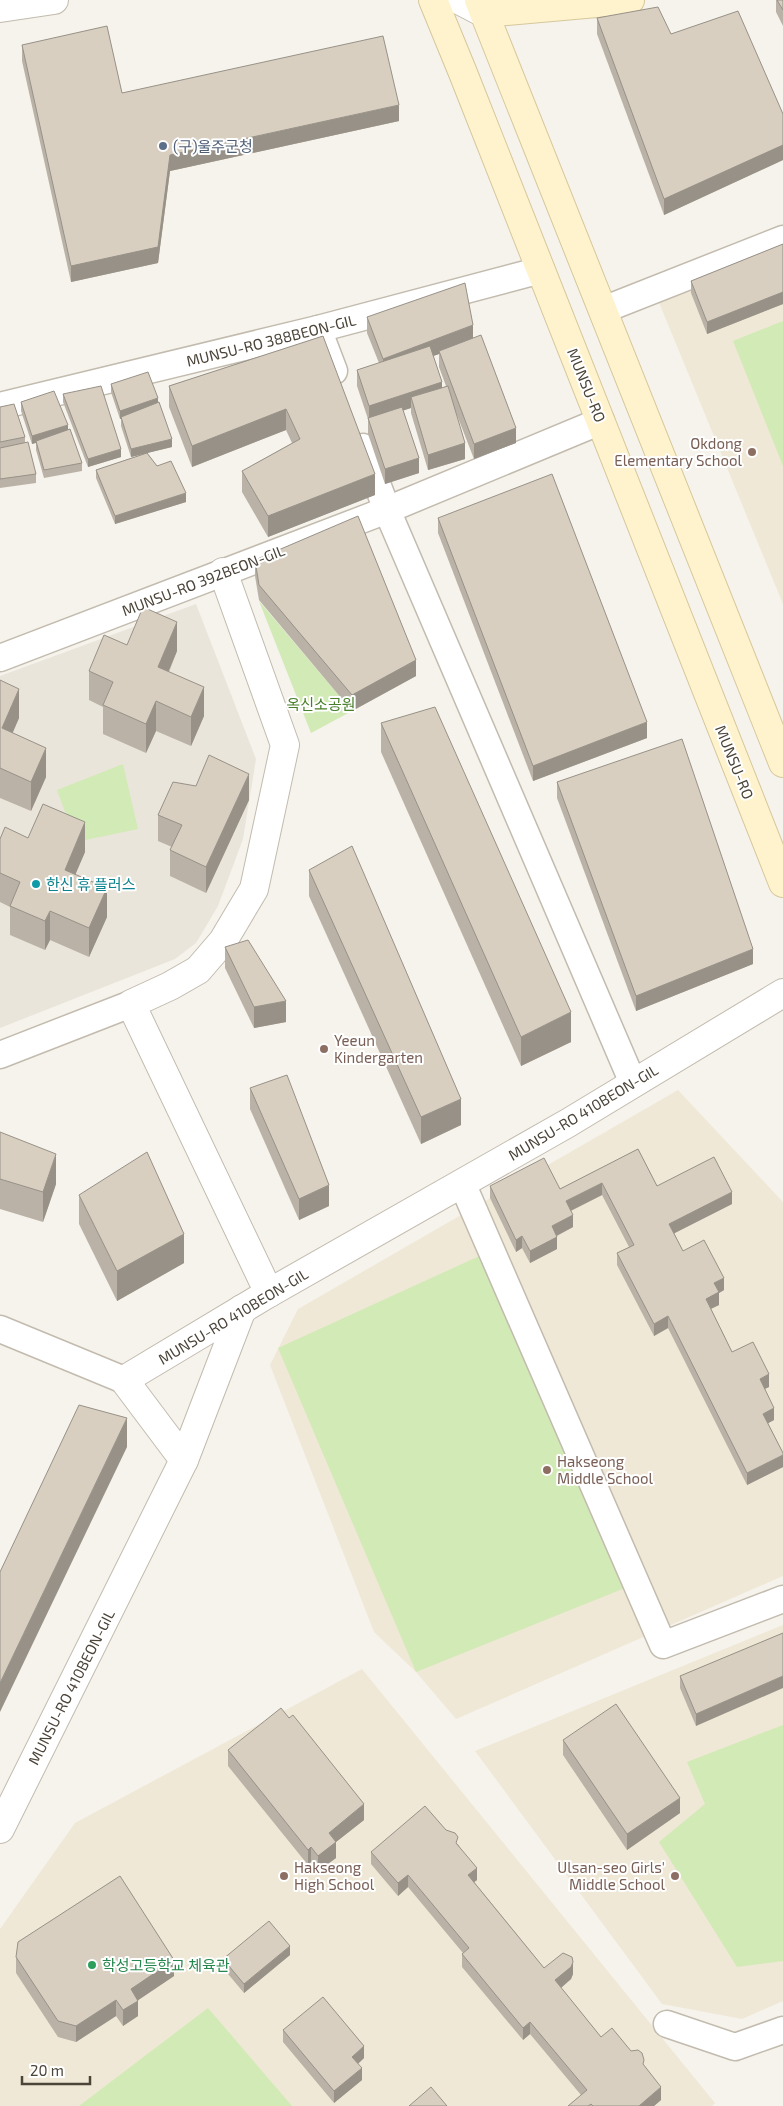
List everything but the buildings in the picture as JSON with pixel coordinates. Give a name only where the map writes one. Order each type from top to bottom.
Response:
[{"type":"main road","name":"MUNSU-RO","points":[[432,0],[541,270],[783,883]]},
{"type":"main road","points":[[630,0],[482,6],[783,763]]},
{"type":"street","points":[[0,8],[54,0]]},
{"type":"street","points":[[459,0],[482,6]]},
{"type":"street","points":[[603,310],[783,239]]},
{"type":"street","name":"MUNSU-RO 388BEON-GIL","points":[[0,406],[318,329],[541,270]]},
{"type":"street","points":[[318,329],[342,392]]},
{"type":"street","name":"MUNSU-RO 392BEON-GIL","points":[[0,658],[387,510],[601,421]]},
{"type":"street","points":[[356,428],[387,510],[633,1083]]},
{"type":"street","points":[[0,1056],[131,1004],[170,986],[198,970],[223,941],[254,889],[285,745],[223,572]]},
{"type":"street","name":"MUNSU-RO 410BEON-GIL","points":[[124,1380],[269,1293],[568,1123],[783,993]]},
{"type":"street","points":[[131,1004],[269,1293]]},
{"type":"street","points":[[462,1183],[663,1645],[783,1599]]},
{"type":"street","name":"MUNSU-RO 410BEON-GIL","points":[[0,1829],[184,1460],[242,1309]]},
{"type":"street","points":[[0,1329],[124,1380],[184,1460]]},
{"type":"street","points":[[667,2024],[735,2047],[783,2030]]},
{"type":"shaded area","name":"Okdong Elementary School","points":[[783,251],[783,604],[658,300]]},
{"type":"shaded area","points":[[196,604],[256,759],[243,839],[218,906],[196,943],[175,959],[0,1028],[0,676]]},
{"type":"shaded area","name":"Hakseong Middle School","points":[[678,1090],[783,1202],[783,1576],[456,1719],[416,1672],[374,1632],[270,1365],[298,1309]]},
{"type":"shaded area","name":"Ulsan-seo Girls' Middle School","points":[[783,1625],[783,2001],[742,2019],[662,2004],[475,1751]]},
{"type":"shaded area","name":"Hakseong High School","points":[[362,1669],[715,2103],[712,2106],[0,2106],[0,1929],[75,1823]]},
{"type":"green space","points":[[783,321],[783,466],[733,341]]},
{"type":"green space","name":"옥신소공원","points":[[259,601],[352,711],[311,733]]},
{"type":"green space","points":[[123,764],[138,829],[76,842],[57,790]]},
{"type":"green space","points":[[486,1253],[630,1586],[416,1672],[278,1348]]},
{"type":"green space","points":[[783,1725],[783,1961],[737,1967],[659,1842],[705,1804],[687,1762]]},
{"type":"green space","points":[[208,2008],[292,2106],[79,2106]]},
{"type":"place","name":"(구)울주군청","points":[[163,146]]},
{"type":"place","name":"Okdong Elementary School","points":[[752,452]]},
{"type":"place","name":"한신 휴 플러스","points":[[36,884]]},
{"type":"place","name":"Yeeun Kindergarten","points":[[324,1049]]},
{"type":"place","name":"Hakseong Middle School","points":[[547,1470]]},
{"type":"place","name":"Hakseong High School","points":[[284,1876]]},
{"type":"place","name":"Ulsan-seo Girls' Middle School","points":[[675,1876]]},
{"type":"place","name":"학성고등학교 체육관","points":[[92,1965]]}]
